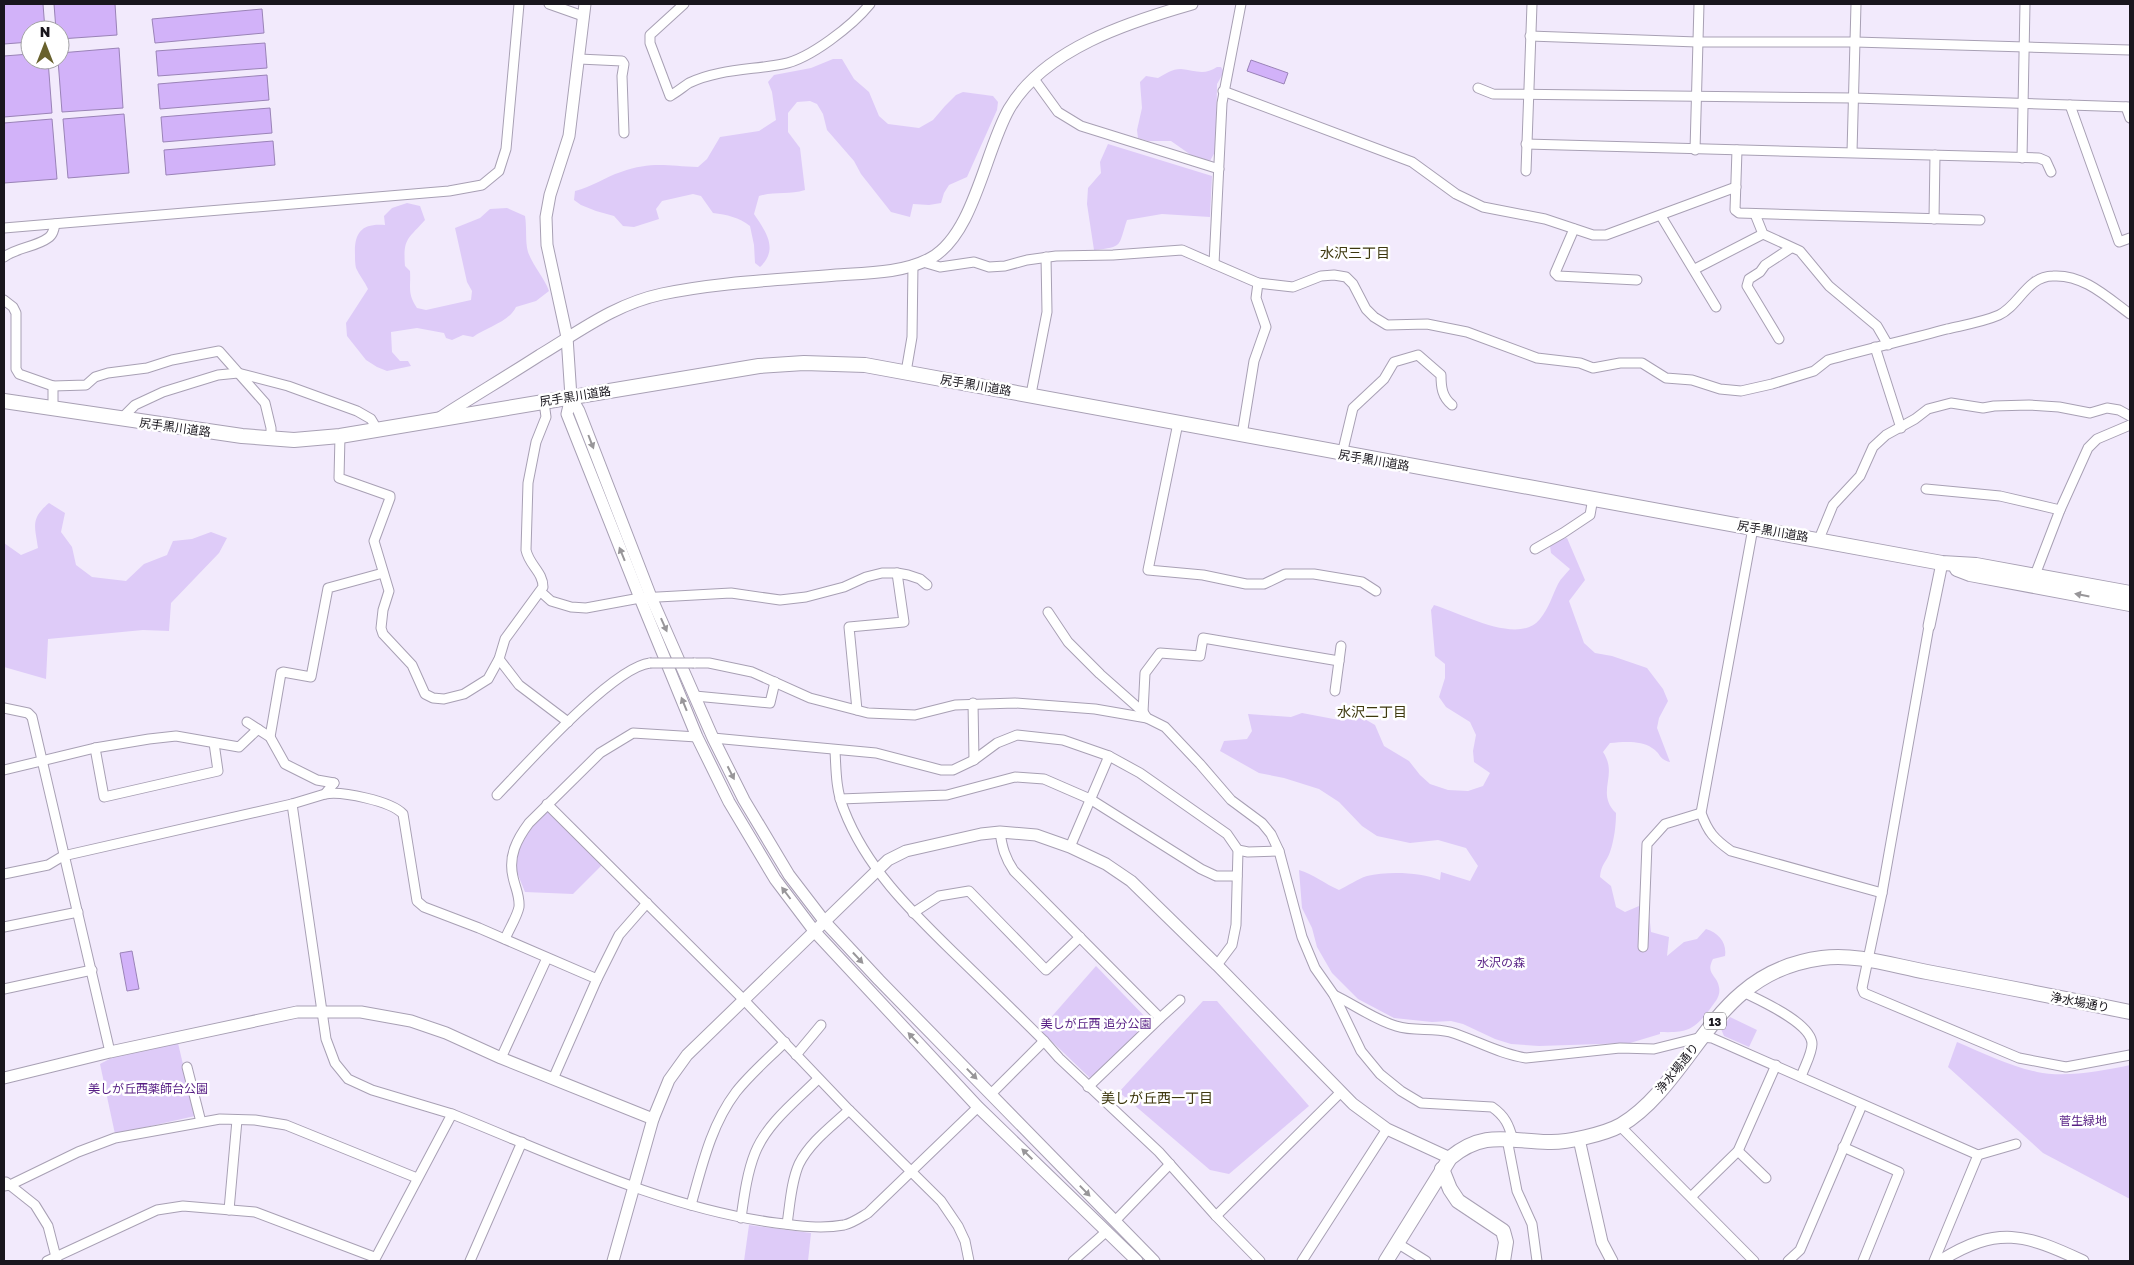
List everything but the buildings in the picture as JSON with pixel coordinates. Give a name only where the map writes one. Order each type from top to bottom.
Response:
[{"type":"main road","name":"尻手黒川道路","points":[[4,401],[182,428],[271,439],[308,440],[776,365],[804,363],[864,365],[1031,394],[1342,454],[1819,539],[1942,563],[1976,565],[2130,593]]},
{"type":"main road","name":"尻手黒川道路","points":[[1942,563],[1970,574],[2130,604]]},
{"type":"main road","name":"浄水場通り","points":[[1386,1261],[1446,1164],[1463,1147],[1495,1138],[1549,1142],[1579,1139],[1620,1126],[1653,1098],[1683,1064],[1726,1007],[1759,980],[1781,968],[1822,958],[1868,960],[2130,1012]]},
{"type":"main road","points":[[1446,1164],[1450,1189],[1458,1201],[1503,1231],[1506,1242],[1503,1261]]},
{"type":"street","points":[[4,228],[450,191],[482,185],[499,171],[506,149],[519,4]]},
{"type":"street","points":[[549,4],[583,16]]},
{"type":"street","points":[[586,4],[569,136],[550,195],[546,217],[547,245],[567,337],[571,397],[579,411],[698,737],[729,802],[775,879],[815,932],[978,1107],[1137,1261]]},
{"type":"street","points":[[684,4],[650,35],[650,43],[670,96],[690,83],[714,75],[785,64],[808,55],[827,42],[870,4]]},
{"type":"street","points":[[438,419],[594,320],[625,305],[662,294],[728,285],[871,272],[918,264],[934,256],[956,233],[966,218],[982,172],[1009,110],[1044,69],[1077,48],[1133,22],[1172,6],[1192,4]]},
{"type":"street","points":[[1214,264],[1223,91],[1241,4]]},
{"type":"street","points":[[1526,171],[1532,4]]},
{"type":"street","points":[[1695,150],[1698,97],[1697,42],[1699,4]]},
{"type":"street","points":[[1852,152],[1856,4]]},
{"type":"street","points":[[2022,158],[2025,4]]},
{"type":"street","points":[[1530,36],[1697,42],[1856,42],[2130,50]]},
{"type":"street","points":[[579,59],[622,60],[624,64],[622,76],[624,133]]},
{"type":"street","points":[[1034,79],[1058,112],[1081,126],[1219,169]]},
{"type":"street","points":[[1478,88],[1493,94],[1854,98],[2128,107],[2130,118]]},
{"type":"street","points":[[1223,91],[1412,162],[1456,194],[1482,207],[1545,219],[1594,235],[1606,235],[1660,216],[1688,203],[1736,187]]},
{"type":"street","points":[[2070,105],[2119,242],[2130,238]]},
{"type":"street","points":[[1526,144],[2040,158],[2046,161],[2051,172]]},
{"type":"street","points":[[1737,150],[1735,210],[1739,214],[1980,220]]},
{"type":"street","points":[[1934,219],[1935,155]]},
{"type":"street","points":[[1755,214],[1763,234],[1800,251],[1829,286],[1877,326],[1888,345]]},
{"type":"street","points":[[1660,216],[1695,269],[1716,307]]},
{"type":"street","points":[[4,257],[12,251],[48,238],[53,232],[55,224]]},
{"type":"street","points":[[1574,229],[1556,273],[1558,276],[1637,280]]},
{"type":"street","points":[[1695,269],[1763,234]]},
{"type":"street","points":[[1779,339],[1747,286],[1749,279],[1760,272],[1765,265],[1791,248]]},
{"type":"street","points":[[918,264],[940,267],[974,262],[989,266],[1005,266],[1046,257],[1113,255],[1171,249],[1182,250],[1258,283],[1293,287],[1321,276],[1334,275],[1346,277],[1353,284],[1370,313],[1388,325],[1427,324],[1467,332],[1537,358],[1580,364],[1594,368],[1602,368],[1620,363],[1642,363],[1666,378],[1692,380],[1720,389],[1741,391],[1814,371],[1828,360],[2000,315],[2038,279],[2050,276],[2078,279],[2130,314]]},
{"type":"street","points":[[1031,394],[1047,312],[1046,257]]},
{"type":"street","points":[[906,372],[912,337],[918,264]]},
{"type":"street","points":[[1242,435],[1254,361],[1266,327],[1256,298],[1258,283]]},
{"type":"street","points":[[4,300],[13,307],[16,313],[16,369],[19,374],[53,386],[86,385],[95,377],[108,373],[147,368],[172,360],[219,352],[265,403],[271,428],[271,439]]},
{"type":"street","points":[[1875,347],[1901,428]]},
{"type":"street","points":[[1342,454],[1353,408],[1384,379],[1394,362],[1418,355],[1441,375],[1441,388],[1446,400],[1452,405]]},
{"type":"street","points":[[121,419],[135,405],[163,392],[218,376],[238,373],[288,386],[357,411],[371,419],[377,429]]},
{"type":"street","points":[[53,386],[53,408]]},
{"type":"street","points":[[340,436],[339,478],[390,496],[374,541],[389,591],[383,610],[381,628],[383,634],[412,665],[425,694],[433,698],[444,699],[464,694],[488,680],[499,659],[505,639],[541,592],[543,580],[528,558],[526,550],[528,482],[536,442],[546,418],[544,402]]},
{"type":"street","points":[[1819,539],[1833,504],[1860,476],[1873,447],[1886,435],[1901,428],[1928,409],[1950,403],[1983,408],[2029,405],[2059,407],[2090,413],[2108,408],[2120,410],[2130,423],[2097,439],[2088,448],[2060,510],[2035,575]]},
{"type":"street","points":[[1178,423],[1148,570],[1203,575],[1246,584],[1264,584],[1285,574],[1314,574],[1362,582],[1376,591]]},
{"type":"street","points":[[1926,489],[2000,496],[2060,510]]},
{"type":"street","points":[[1535,549],[1562,534],[1590,514],[1593,498]]},
{"type":"street","points":[[1753,528],[1701,813],[1706,828],[1718,842],[1731,851],[1882,893]]},
{"type":"street","points":[[1942,563],[1929,626],[1882,893],[1862,988],[1864,992],[2020,1058],[2066,1068],[2130,1055]]},
{"type":"street","points":[[541,592],[552,601],[571,607],[586,608],[646,598],[732,593],[773,599],[797,598],[844,587],[866,577],[882,573],[897,572],[920,579],[927,585]]},
{"type":"street","points":[[858,710],[849,626],[904,622],[897,572]]},
{"type":"street","points":[[270,737],[281,673],[311,677],[328,588],[384,573]]},
{"type":"street","points":[[646,598],[695,696],[712,738],[744,800],[789,875],[825,922],[1154,1261]]},
{"type":"street","points":[[1048,612],[1068,642],[1100,674],[1145,715],[1165,727],[1231,800],[1262,822],[1271,834],[1280,851],[1302,937],[1315,968],[1334,995],[1360,1051],[1380,1074],[1401,1091],[1420,1102],[1492,1107],[1501,1113],[1507,1121],[1517,1191],[1532,1224],[1537,1261]]},
{"type":"street","points":[[1145,715],[1145,673],[1160,653],[1200,656],[1203,638],[1339,661]]},
{"type":"street","points":[[1335,692],[1341,646]]},
{"type":"street","points":[[499,659],[519,685],[568,722]]},
{"type":"street","points":[[497,796],[568,722],[635,668],[650,663],[709,663],[752,672],[810,698],[868,714],[915,715],[955,705],[1015,703],[1095,708],[1145,715]]},
{"type":"street","points":[[695,696],[770,703],[775,682]]},
{"type":"street","points":[[973,703],[974,760]]},
{"type":"street","points":[[4,708],[28,714],[32,717],[110,1052]]},
{"type":"street","points":[[247,722],[270,737],[285,764],[317,780],[334,783],[325,794]]},
{"type":"street","points":[[4,770],[95,748],[176,736],[240,747],[258,729]]},
{"type":"street","points":[[505,939],[519,907],[518,895],[512,876],[512,852],[519,836],[547,804],[600,753],[633,733],[698,737]]},
{"type":"street","points":[[712,738],[876,753],[941,770],[953,770],[974,760],[998,742],[1017,736],[1062,740],[1108,756],[1140,773],[1227,834],[1238,850],[1236,925],[1232,945],[1217,965]]},
{"type":"street","points":[[95,748],[104,797],[218,772],[214,742]]},
{"type":"street","points":[[835,750],[836,779],[840,799],[859,844],[876,871],[914,912],[1088,1087],[1159,1152],[1216,1216],[1260,1261]]},
{"type":"street","points":[[1070,847],[1108,756]]},
{"type":"street","points":[[840,799],[947,795],[1015,777],[1044,779],[1090,799],[1201,869],[1216,876],[1237,876]]},
{"type":"street","points":[[4,874],[48,865],[64,856],[292,804],[336,792],[398,809],[403,814],[418,901],[424,907],[505,939],[597,979]]},
{"type":"street","points":[[292,804],[326,1039],[335,1063],[348,1079],[372,1090],[452,1114],[634,1187],[691,1205],[741,1218],[823,1228],[847,1224],[868,1213],[978,1107]]},
{"type":"street","points":[[547,804],[744,1000],[818,1079],[942,1201],[965,1241],[969,1261]]},
{"type":"street","points":[[1643,947],[1647,844],[1665,824],[1701,813]]},
{"type":"street","points":[[1000,832],[1006,860],[1014,871],[1160,1018]]},
{"type":"street","points":[[613,1261],[653,1119],[670,1080],[687,1056],[888,860],[906,851],[981,834],[1000,832],[1036,835],[1070,847],[1106,864],[1131,881],[1364,1113],[1446,1164]]},
{"type":"street","points":[[1238,850],[1248,852],[1280,851]]},
{"type":"street","points":[[914,912],[939,896],[969,891],[1046,970],[1080,937]]},
{"type":"street","points":[[553,1079],[619,934],[648,903]]},
{"type":"street","points":[[4,927],[78,912]]},
{"type":"street","points":[[501,1058],[547,958]]},
{"type":"street","points":[[4,989],[92,970]]},
{"type":"street","points":[[1743,992],[1787,1014],[1810,1037],[1812,1045],[1801,1077]]},
{"type":"street","points":[[1334,995],[1398,1027],[1437,1029],[1451,1032],[1512,1056],[1526,1058],[1620,1048],[1654,1049],[1702,1037],[1712,1038],[1978,1155],[2016,1144]]},
{"type":"street","points":[[1088,1087],[1180,1000]]},
{"type":"street","points":[[4,1078],[110,1052],[181,1042],[297,1012],[361,1012],[411,1021],[446,1033],[501,1058],[653,1119]]},
{"type":"street","points":[[796,1055],[821,1025]]},
{"type":"street","points":[[691,1205],[708,1146],[721,1115],[737,1090],[785,1042]]},
{"type":"street","points":[[991,1094],[1044,1042]]},
{"type":"street","points":[[1692,1196],[1738,1150],[1776,1065]]},
{"type":"street","points":[[187,1067],[201,1122]]},
{"type":"street","points":[[741,1218],[744,1195],[755,1153],[774,1123],[818,1079]]},
{"type":"street","points":[[1216,1216],[1341,1092]]},
{"type":"street","points":[[1788,1261],[1800,1250],[1862,1105]]},
{"type":"street","points":[[787,1224],[792,1186],[799,1164],[812,1146],[849,1110]]},
{"type":"street","points":[[6,1184],[35,1205],[48,1226],[53,1260],[157,1210],[183,1206],[255,1212],[374,1259],[452,1114]]},
{"type":"street","points":[[6,1184],[115,1138],[201,1122],[237,1120],[255,1120],[286,1125],[417,1178]]},
{"type":"street","points":[[229,1210],[237,1120]]},
{"type":"street","points":[[1620,1126],[1692,1196],[1754,1261]]},
{"type":"street","points":[[1302,1261],[1387,1129]]},
{"type":"street","points":[[1579,1139],[1602,1242],[1612,1261]]},
{"type":"street","points":[[470,1261],[522,1142]]},
{"type":"street","points":[[1843,1148],[1899,1172],[1863,1261]]},
{"type":"street","points":[[1738,1150],[1766,1178]]},
{"type":"street","points":[[1934,1261],[1978,1155]]},
{"type":"street","points":[[1115,1221],[1170,1164]]},
{"type":"street","points":[[1073,1261],[1107,1231]]},
{"type":"street","points":[[1940,1261],[1979,1242],[2003,1237],[2042,1242],[2083,1261]]},
{"type":"street","points":[[1398,1243],[1426,1261]]},
{"type":"green space","points":[[833,59],[842,59],[854,79],[869,92],[879,116],[888,124],[919,128],[933,120],[956,95],[963,92],[993,96],[998,102],[997,110],[967,177],[949,185],[941,203],[929,205],[913,204],[910,217],[891,212],[861,174],[854,161],[827,130],[823,114],[817,104],[810,101],[797,102],[788,113],[788,132],[800,148],[805,190],[759,196],[754,214],[763,227],[770,247],[766,260],[760,267],[755,263],[750,226],[737,218],[713,213],[701,196],[693,194],[662,201],[656,209],[659,219],[634,227],[623,226],[614,216],[581,205],[574,200],[575,191],[615,174],[642,166],[698,167],[707,159],[720,137],[759,131],[776,120],[772,92],[768,82],[774,75],[811,68]]},
{"type":"green space","points":[[1221,67],[1224,72],[1217,84],[1216,150],[1210,161],[1191,155],[1171,141],[1148,141],[1138,138],[1137,130],[1142,108],[1140,82],[1146,76],[1158,78],[1178,69],[1203,72]]},
{"type":"green space","points":[[1108,144],[1212,176],[1210,217],[1162,214],[1127,220],[1118,244],[1111,248],[1094,250],[1087,204],[1088,188],[1101,173],[1100,162]]},
{"type":"green space","points":[[407,203],[420,206],[425,220],[410,236],[405,250],[405,266],[410,271],[410,290],[417,308],[426,310],[471,300],[472,291],[467,282],[455,228],[480,218],[490,209],[507,208],[525,216],[528,252],[549,291],[536,301],[516,307],[508,317],[473,337],[463,335],[452,340],[446,338],[444,333],[417,328],[391,332],[392,352],[400,361],[408,361],[411,366],[387,371],[366,360],[347,336],[346,323],[368,289],[357,271],[355,247],[356,240],[361,231],[370,226],[385,225],[384,216],[392,208]]},
{"type":"green space","points":[[49,503],[65,513],[61,532],[72,547],[76,565],[92,577],[126,581],[144,564],[167,555],[173,541],[192,539],[211,532],[227,538],[219,553],[171,603],[169,631],[143,630],[48,639],[46,679],[4,667],[4,543],[21,555],[38,548],[35,528],[36,518]]},
{"type":"green space","name":"水沢の森","points":[[1567,538],[1585,580],[1569,601],[1584,643],[1595,653],[1612,656],[1647,668],[1663,689],[1668,701],[1659,718],[1657,728],[1670,762],[1661,758],[1648,745],[1637,743],[1610,743],[1603,752],[1609,769],[1607,798],[1616,813],[1616,818],[1611,847],[1601,869],[1600,877],[1611,886],[1616,907],[1625,912],[1639,906],[1649,913],[1651,932],[1669,937],[1667,956],[1684,942],[1697,939],[1706,929],[1721,939],[1725,947],[1725,956],[1713,959],[1710,968],[1718,983],[1718,996],[1699,1022],[1689,1029],[1677,1032],[1660,1032],[1660,1034],[1630,1043],[1539,1046],[1511,1044],[1451,1021],[1432,1022],[1394,1018],[1358,999],[1332,973],[1317,947],[1312,928],[1302,908],[1299,870],[1339,890],[1363,877],[1384,873],[1423,875],[1440,880],[1441,872],[1470,881],[1478,866],[1466,848],[1438,840],[1410,843],[1377,836],[1362,826],[1339,802],[1319,789],[1284,778],[1259,773],[1220,751],[1224,741],[1247,739],[1252,731],[1248,714],[1291,717],[1302,713],[1339,720],[1363,718],[1375,725],[1384,746],[1409,761],[1430,784],[1448,790],[1468,791],[1483,786],[1490,773],[1474,762],[1473,751],[1476,735],[1470,722],[1446,707],[1439,697],[1445,678],[1445,664],[1435,656],[1431,610],[1434,605],[1504,629],[1518,629],[1531,626],[1543,615],[1559,582],[1570,569],[1551,553],[1550,546],[1559,539]]},
{"type":"green space","points":[[547,809],[603,864],[573,894],[525,892],[517,872],[516,857],[521,842],[525,834]]},
{"type":"green space","name":"美しが丘西 追分公園","points":[[1096,966],[1151,1023],[1091,1079],[1040,1030]]},
{"type":"green space","points":[[1203,1001],[1217,1001],[1309,1106],[1229,1174],[1210,1170],[1119,1092]]},
{"type":"green space","points":[[1730,1017],[1757,1030],[1749,1047],[1724,1036],[1721,1029]]},
{"type":"green space","name":"菅生緑地","points":[[1957,1042],[1996,1059],[2048,1074],[2084,1073],[2130,1065],[2130,1199],[2043,1153],[1948,1067]]},
{"type":"green space","name":"美しが丘西薬師台公園","points":[[178,1043],[195,1116],[115,1134],[100,1064],[117,1055]]},
{"type":"green space","points":[[749,1225],[811,1233],[808,1261],[744,1261]]},
{"type":"shaded area","points":[[4,4],[43,4],[44,20],[20,20],[20,43],[4,44]]},
{"type":"shaded area","points":[[54,4],[115,4],[117,35],[70,38],[70,20],[55,20]]},
{"type":"shaded area","points":[[262,9],[264,33],[155,43],[152,19]]},
{"type":"shaded area","points":[[265,43],[267,68],[158,76],[156,51]]},
{"type":"shaded area","points":[[119,48],[123,108],[62,112],[59,70],[70,70],[70,52]]},
{"type":"shaded area","points":[[20,55],[20,70],[49,70],[52,113],[4,117],[4,56]]},
{"type":"shaded area","points":[[1251,60],[1288,73],[1284,84],[1247,71]]},
{"type":"shaded area","points":[[267,75],[269,100],[160,109],[158,84]]},
{"type":"shaded area","points":[[270,108],[272,133],[163,142],[161,117]]},
{"type":"shaded area","points":[[124,114],[129,173],[68,178],[63,119]]},
{"type":"shaded area","points":[[52,119],[57,179],[4,183],[4,123]]},
{"type":"shaded area","points":[[273,141],[275,165],[166,175],[164,150]]},
{"type":"shaded area","points":[[132,951],[139,989],[127,991],[120,953]]},
{"type":"district","name":"水沢三丁目","points":[[1355,252]]},
{"type":"district","name":"水沢二丁目","points":[[1372,711]]},
{"type":"district","name":"美しが丘西一丁目","points":[[1157,1097]]}]
